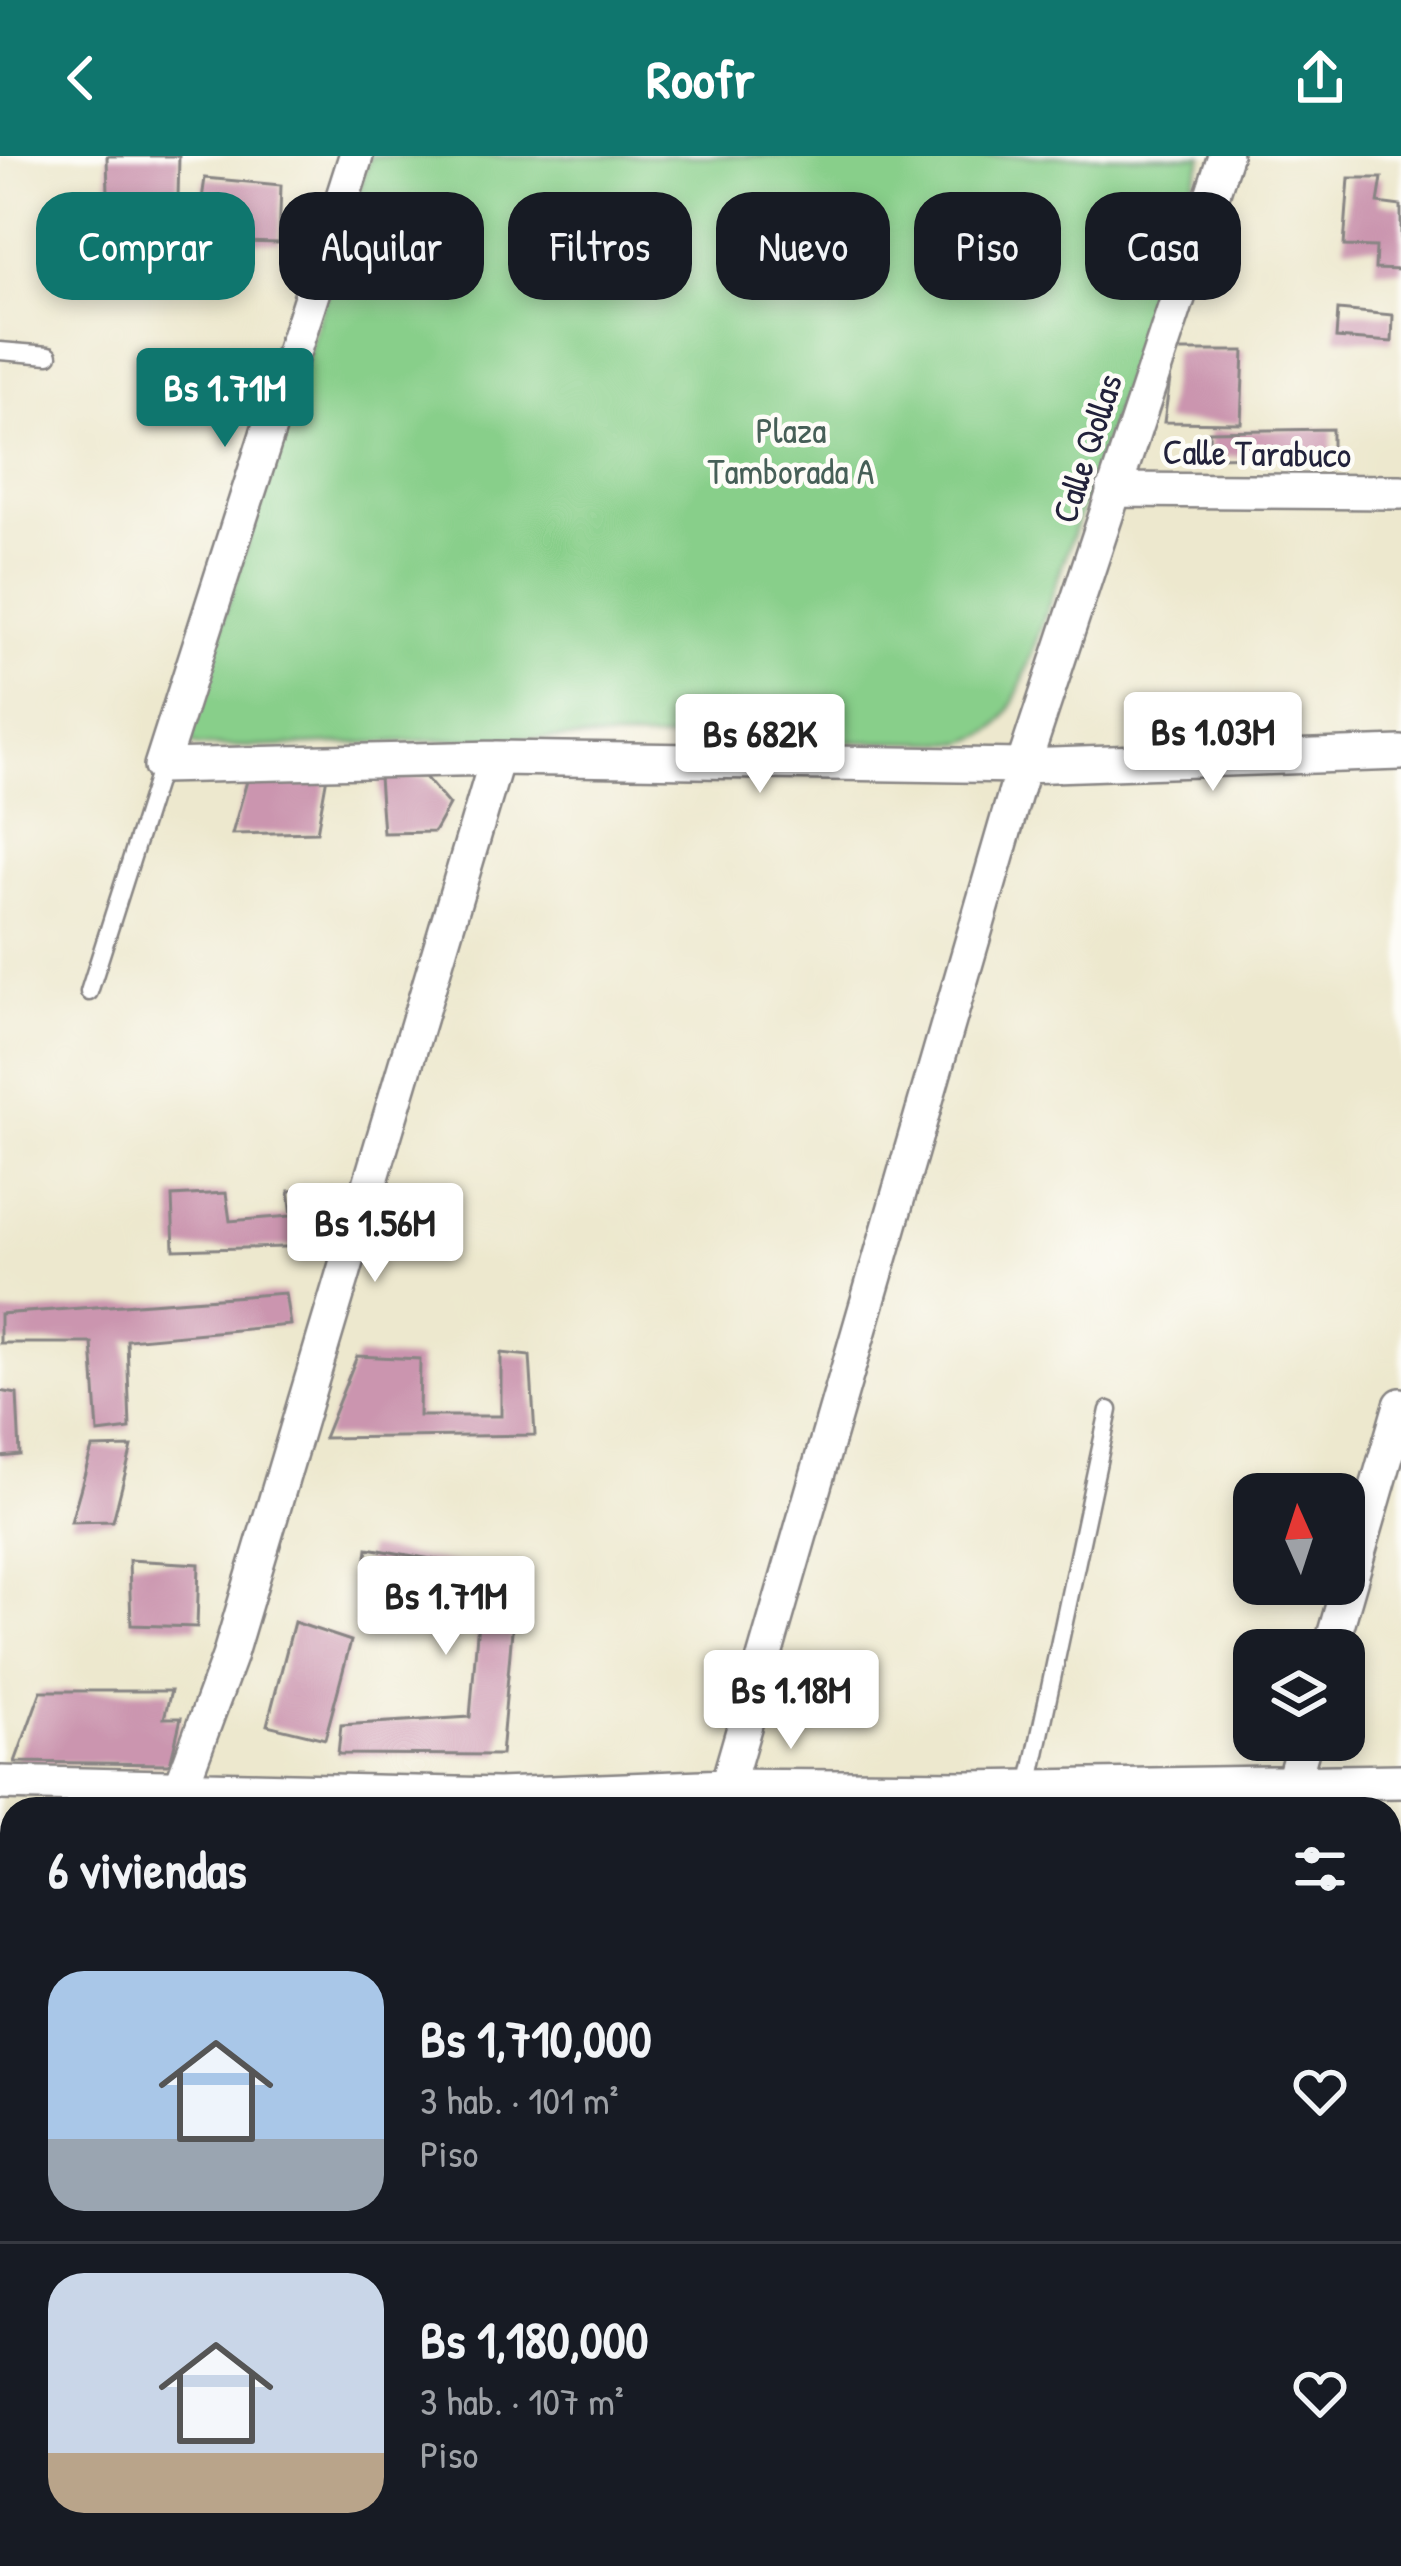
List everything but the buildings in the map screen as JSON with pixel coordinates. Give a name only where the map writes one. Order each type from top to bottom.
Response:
[{"type":"street","points":[[356,156],[160,766],[497,758],[1023,766],[1401,753]]},
{"type":"street","name":"Calle Qollas","points":[[727,1786],[1023,766],[1226,156]]},
{"type":"street","name":"Calle Tarabuco","points":[[1113,490],[1401,492]]},
{"type":"street","points":[[181,1787],[229,1657],[497,758]]},
{"type":"street","points":[[1336,1629],[1401,1405]]},
{"type":"street","points":[[1293,1782],[1299,1761]]},
{"type":"street","points":[[971,1797],[1029,1786],[1401,1781]]},
{"type":"street","points":[[0,1783],[498,1795],[727,1786],[946,1797]]},
{"type":"lane","points":[[0,351],[49,355]]},
{"type":"lane","points":[[89,992],[160,766]]},
{"type":"lane","points":[[1029,1786],[1109,1410]]},
{"type":"green space","name":"Plaza Tamborada A","points":[[370,156],[1203,156],[1191,192],[1085,192],[1085,300],[1153,300],[1019,691],[998,725],[984,735],[963,743],[501,738],[198,746],[185,739],[324,300],[484,300],[484,192],[359,192]]}]
